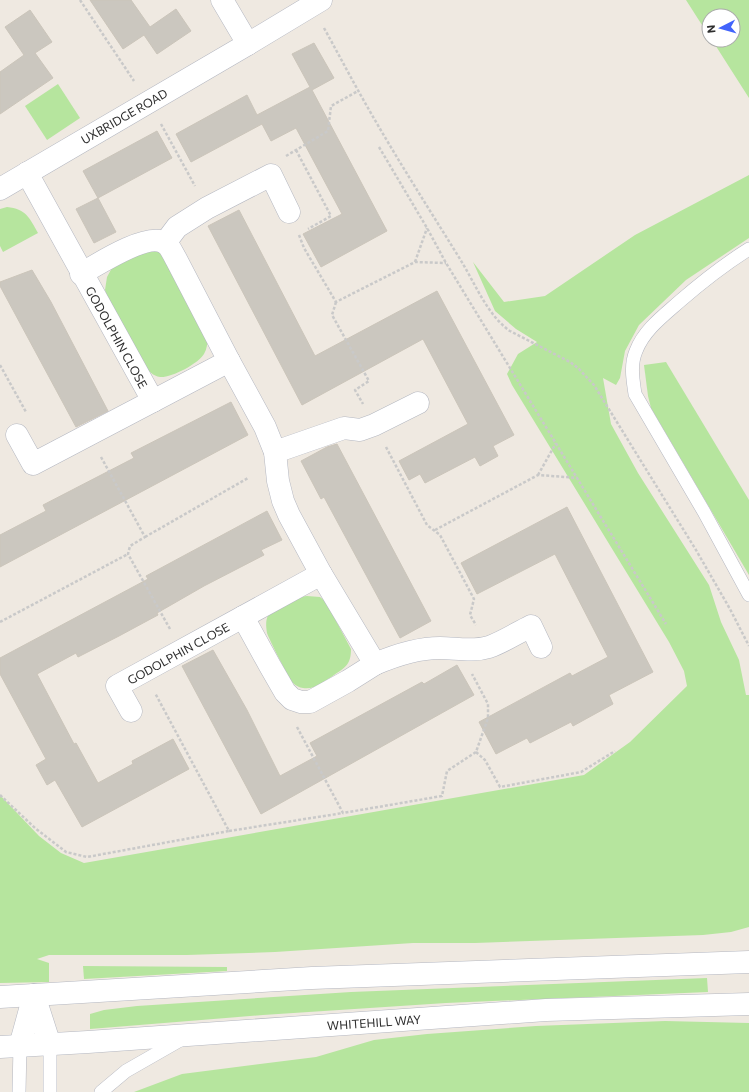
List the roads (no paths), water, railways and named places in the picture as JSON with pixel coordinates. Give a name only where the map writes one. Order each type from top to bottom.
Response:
[{"type":"street","points":[[222,0],[248,44]]},
{"type":"street","name":"UXBRIDGE ROAD","points":[[0,188],[149,103],[316,3]]},
{"type":"street","name":"GODOLPHIN CLOSE","points":[[27,173],[153,401]]},
{"type":"street","points":[[289,212],[271,175],[207,208],[177,227],[165,243],[171,250],[265,427],[275,452],[278,481],[283,501],[321,574],[375,664],[399,654],[418,650],[440,648],[479,649],[531,626],[541,647]]},
{"type":"street","name":"GODOLPHIN CLOSE","points":[[82,274],[140,243],[155,240],[165,243]]},
{"type":"street","name":"GODOLPHIN CLOSE","points":[[17,435],[33,464],[229,361]]},
{"type":"street","points":[[275,452],[344,428],[360,430],[374,425],[418,403]]},
{"type":"street","name":"GODOLPHIN CLOSE","points":[[132,711],[117,686],[321,574]]},
{"type":"street","name":"GODOLPHIN CLOSE","points":[[243,617],[285,692],[292,699],[301,702],[310,702],[375,664]]},
{"type":"street","points":[[0,997],[312,978],[749,962]]},
{"type":"street","points":[[34,995],[50,1045]]},
{"type":"street","points":[[10,1047],[34,995]]},
{"type":"street","name":"WHITEHILL WAY","points":[[10,1047],[546,1010],[749,1004]]},
{"type":"lane","points":[[749,249],[700,284],[656,322],[641,339],[635,352],[632,367],[635,394],[704,512],[749,595]]},
{"type":"lane","points":[[101,1092],[126,1071],[188,1035]]},
{"type":"lane","points":[[50,1045],[50,1092]]},
{"type":"lane","points":[[10,1047],[19,1092]]}]
